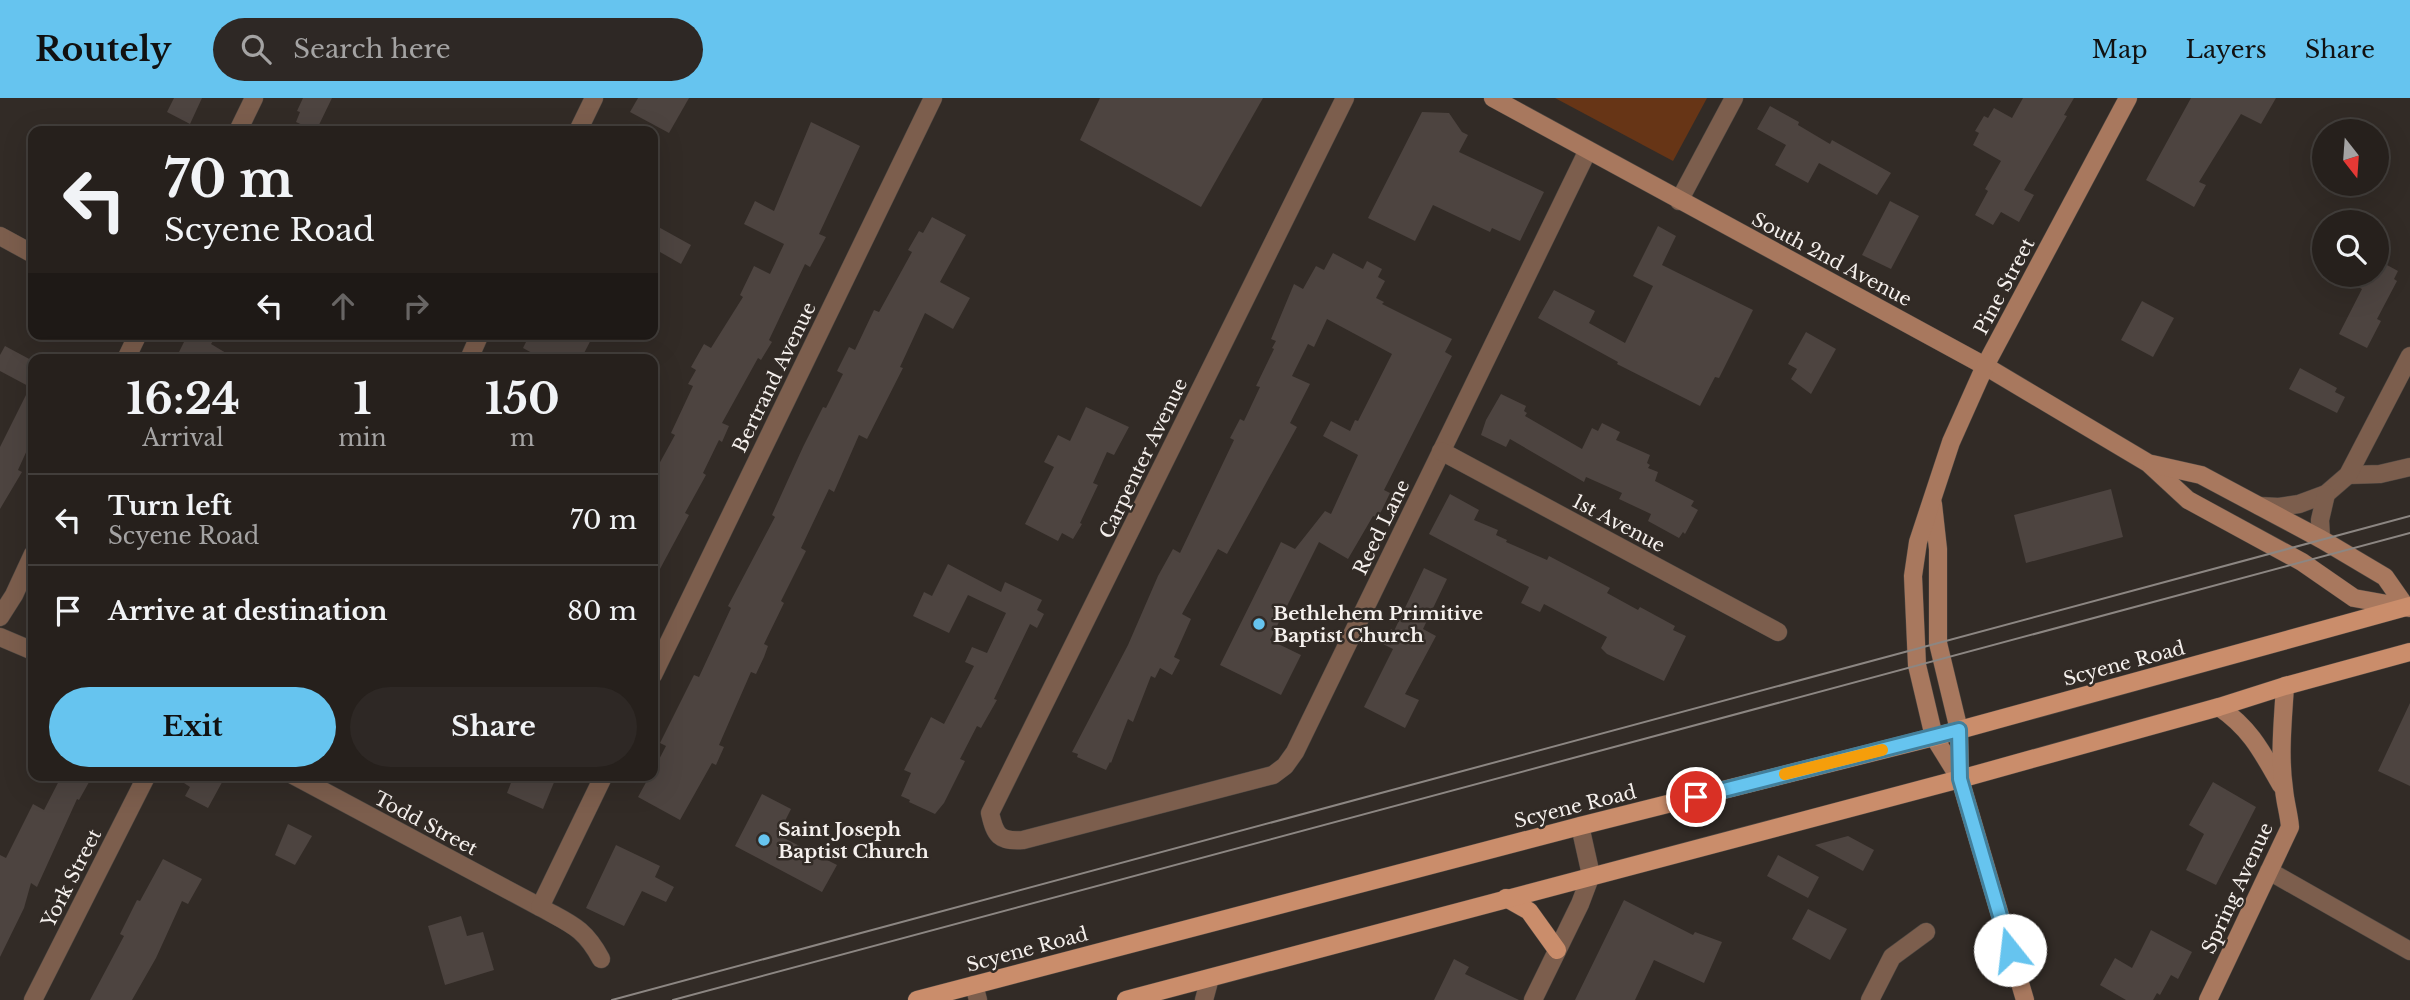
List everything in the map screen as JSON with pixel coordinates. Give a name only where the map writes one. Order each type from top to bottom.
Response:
[{"type":"main road","name":"Scyene Road","points":[[917,1000],[976,992],[1580,826],[1934,737],[2409,607]]},
{"type":"main road","points":[[1129,1000],[1960,779],[2410,652]]},
{"type":"main road","points":[[1506,898],[1529,911],[1557,950]]},
{"type":"street","points":[[240,126],[254,98]]},
{"type":"street","points":[[580,126],[594,98]]},
{"type":"street","name":"Bertrand Avenue","points":[[658,665],[933,98]]},
{"type":"street","name":"Carpenter Avenue","points":[[999,836],[990,813],[1345,98]]},
{"type":"street","name":"South 2nd Avenue","points":[[1493,98],[1985,366],[2148,463],[2188,500],[2302,562],[2354,598],[2409,607]]},
{"type":"street","points":[[1679,201],[1734,98]]},
{"type":"street","name":"Pine Street","points":[[1960,779],[1934,737],[1917,666],[1913,576],[1917,542],[1951,442],[1985,366],[2128,98]]},
{"type":"street","name":"Reed Lane","points":[[999,836],[1008,841],[1023,840],[1273,775],[1284,766],[1295,752],[1588,150]]},
{"type":"street","points":[[0,236],[28,251]]},
{"type":"street","points":[[2259,506],[2279,508],[2299,504],[2326,494],[2348,475],[2410,356]]},
{"type":"street","name":"1st Avenue","points":[[1441,452],[1778,632]]},
{"type":"street","name":"South 2nd Avenue","points":[[2148,463],[2201,475],[2321,539],[2385,577],[2409,607]]},
{"type":"street","points":[[2348,475],[2380,474],[2410,467]]},
{"type":"street","points":[[2321,539],[2320,520],[2326,494]]},
{"type":"street","name":"Pine Street","points":[[1933,500],[1938,549],[1937,643],[1959,730],[1960,779]]},
{"type":"street","points":[[0,617],[28,565]]},
{"type":"street","points":[[0,637],[28,649]]},
{"type":"street","name":"Spring Avenue","points":[[2208,1000],[2290,827],[2284,791],[2281,737],[2285,686]]},
{"type":"street","name":"Spring Avenue","points":[[2219,706],[2238,720],[2259,746],[2284,791]]},
{"type":"street","points":[[1960,779],[2025,1000]]},
{"type":"street","name":"York Street","points":[[33,1000],[144,781]]},
{"type":"street","name":"Todd Street","points":[[304,781],[540,907]]},
{"type":"street","points":[[601,781],[540,907],[582,930],[601,959]]},
{"type":"street","points":[[1533,1000],[1591,876],[1580,826]]},
{"type":"street","points":[[2269,872],[2410,951]]},
{"type":"street","points":[[1870,1000],[1892,957],[1926,932]]},
{"type":"street","points":[[1205,1000],[1210,978]]},
{"type":"shaded area","points":[[1555,98],[1707,98],[1673,161]]},
{"type":"building","points":[[174,98],[202,98],[190,124],[167,112]]},
{"type":"building","points":[[303,98],[332,98],[318,126],[305,126],[296,122],[300,112],[297,111]]},
{"type":"building","points":[[638,98],[689,98],[669,133],[630,112]]},
{"type":"building","points":[[1100,98],[1263,98],[1201,207],[1080,140]]},
{"type":"building","points":[[2023,98],[2074,98],[2064,115],[2067,116],[2024,190],[2034,195],[2019,222],[2001,212],[1993,225],[1975,215],[1988,191],[1985,189],[2001,161],[1973,145],[1979,133],[1975,131],[1984,116],[1988,118],[1994,108],[2012,118]]},
{"type":"building","points":[[2191,98],[2276,98],[2261,124],[2241,114],[2199,182],[2206,185],[2194,207],[2146,180]]},
{"type":"building","points":[[1770,106],[1830,144],[1832,140],[1891,173],[1877,195],[1819,163],[1808,183],[1775,165],[1786,145],[1757,129]]},
{"type":"building","points":[[1422,112],[1449,113],[1462,132],[1468,135],[1459,152],[1544,192],[1520,241],[1492,228],[1490,232],[1433,205],[1415,241],[1368,218]]},
{"type":"building","points":[[811,122],[860,146],[819,234],[826,237],[810,267],[805,264],[769,340],[772,342],[761,360],[758,358],[722,423],[729,426],[703,473],[706,475],[685,513],[689,515],[658,573],[658,466],[675,435],[671,433],[693,386],[688,384],[696,370],[691,367],[704,344],[711,348],[743,297],[740,295],[754,266],[770,274],[784,244],[744,224],[755,201],[774,211]]},
{"type":"building","points":[[1890,201],[1919,216],[1891,269],[1862,255]]},
{"type":"building","points":[[932,217],[966,235],[940,282],[970,298],[953,329],[925,313],[900,367],[903,368],[867,439],[859,435],[834,492],[829,489],[801,548],[806,551],[781,601],[784,603],[764,644],[768,646],[764,657],[756,674],[751,672],[719,745],[724,747],[716,765],[712,763],[680,820],[638,797],[647,781],[658,781],[658,761],[666,746],[660,743],[694,675],[699,677],[731,608],[728,606],[775,517],[772,515],[803,447],[843,374],[837,371],[849,347],[855,350],[874,310],[879,312],[912,252],[908,250],[919,231],[923,233]]},
{"type":"building","points":[[1658,226],[1676,236],[1662,265],[1753,310],[1719,378],[1715,377],[1700,406],[1617,364],[1618,362],[1538,318],[1554,290],[1595,311],[1589,323],[1625,343],[1653,286],[1633,276]]},
{"type":"building","points":[[658,227],[691,245],[681,264],[658,251]]},
{"type":"building","points":[[1333,253],[1363,269],[1367,261],[1382,269],[1378,277],[1385,281],[1376,298],[1384,302],[1382,304],[1452,339],[1445,352],[1452,356],[1384,490],[1390,493],[1378,518],[1373,516],[1348,559],[1319,542],[1270,640],[1301,655],[1281,695],[1220,665],[1281,542],[1295,549],[1325,511],[1331,514],[1358,455],[1323,436],[1331,421],[1350,431],[1355,420],[1358,421],[1392,354],[1327,319],[1314,347],[1308,344],[1292,376],[1310,384],[1290,423],[1297,427],[1227,554],[1218,549],[1182,614],[1191,619],[1174,657],[1180,660],[1172,675],[1160,668],[1155,678],[1151,676],[1133,722],[1128,719],[1106,770],[1077,757],[1078,754],[1072,752],[1128,645],[1158,576],[1173,549],[1180,553],[1234,440],[1230,438],[1240,419],[1244,421],[1260,387],[1256,386],[1276,341],[1271,339],[1294,284],[1303,289],[1316,266],[1324,270]]},
{"type":"building","points":[[2389,266],[2398,271],[2394,279],[2397,281],[2377,319],[2381,321],[2367,348],[2339,334],[2362,289],[2358,287],[2389,287]]},
{"type":"building","points":[[2142,301],[2174,318],[2153,357],[2121,340]]},
{"type":"building","points":[[1806,332],[1836,349],[1811,394],[1791,379],[1797,369],[1788,364]]},
{"type":"building","points":[[185,340],[214,340],[211,344],[228,354],[183,354],[179,352]]},
{"type":"building","points":[[527,340],[591,340],[584,354],[534,354],[523,348]]},
{"type":"building","points":[[5,346],[28,358],[28,386],[0,371],[0,355]]},
{"type":"building","points":[[2300,368],[2337,388],[2335,392],[2345,397],[2337,413],[2289,389]]},
{"type":"building","points":[[28,391],[28,448],[18,470],[22,472],[0,509],[0,447]]},
{"type":"building","points":[[1501,394],[1526,406],[1525,416],[1582,449],[1592,428],[1598,431],[1602,423],[1620,432],[1616,440],[1650,455],[1648,468],[1658,472],[1655,481],[1694,501],[1691,506],[1698,510],[1685,534],[1683,532],[1679,538],[1648,521],[1651,514],[1619,499],[1622,493],[1586,477],[1584,482],[1510,439],[1506,447],[1481,435]]},
{"type":"building","points":[[1086,407],[1129,427],[1114,455],[1107,452],[1093,483],[1098,485],[1073,539],[1062,533],[1058,541],[1025,524],[1054,467],[1044,462],[1058,435],[1070,441]]},
{"type":"building","points":[[2111,489],[2123,537],[2026,563],[2014,515]]},
{"type":"building","points":[[1450,494],[1479,510],[1474,520],[1498,530],[1496,535],[1507,540],[1506,542],[1547,560],[1549,556],[1610,588],[1607,593],[1675,626],[1673,630],[1686,636],[1664,681],[1607,654],[1601,648],[1607,637],[1544,604],[1540,612],[1521,603],[1529,587],[1429,534]]},
{"type":"building","points":[[948,564],[1001,592],[1005,582],[1042,600],[1037,610],[1044,614],[1037,628],[1030,624],[994,699],[997,700],[981,728],[977,726],[960,759],[965,761],[944,803],[935,814],[901,796],[911,773],[904,770],[931,717],[944,724],[974,666],[965,662],[972,647],[987,653],[1006,613],[968,595],[949,633],[913,616],[924,592],[932,596]]},
{"type":"building","points":[[1424,568],[1447,579],[1423,629],[1436,636],[1405,694],[1419,700],[1405,728],[1364,707],[1393,649],[1383,644],[1391,629],[1394,631]]},
{"type":"building","points":[[2410,703],[2410,786],[2378,771]]},
{"type":"building","points":[[59,781],[90,781],[79,800],[77,799],[37,887],[31,883],[24,908],[0,957],[0,855],[6,858],[33,804],[44,810]]},
{"type":"building","points":[[181,781],[223,781],[208,808],[185,796],[190,787]]},
{"type":"building","points":[[512,781],[555,781],[543,809],[507,793]]},
{"type":"building","points":[[2213,782],[2256,807],[2216,885],[2186,870],[2204,834],[2189,825]]},
{"type":"building","name":"Saint Joseph Baptist Church","points":[[762,794],[791,809],[778,835],[837,865],[822,892],[735,846]]},
{"type":"building","points":[[288,824],[312,836],[295,865],[275,855]]},
{"type":"building","points":[[1848,836],[1874,850],[1863,871],[1815,845]]},
{"type":"building","points":[[616,845],[660,866],[655,877],[674,887],[666,902],[642,891],[624,926],[586,908]]},
{"type":"building","points":[[1778,855],[1819,877],[1808,898],[1767,876]]},
{"type":"building","points":[[163,859],[202,879],[188,904],[182,901],[156,958],[132,1000],[90,1000],[124,936],[120,934],[137,900],[140,901]]},
{"type":"building","points":[[1624,900],[1693,935],[1695,932],[1722,942],[1704,983],[1654,960],[1635,1000],[1575,1000]]},
{"type":"building","points":[[1808,909],[1847,929],[1830,960],[1792,939]]},
{"type":"building","points":[[461,916],[467,936],[483,932],[494,970],[445,985],[428,926]]},
{"type":"building","points":[[2151,930],[2192,952],[2178,979],[2171,975],[2160,995],[2157,993],[2153,1000],[2126,1000],[2100,985],[2115,958],[2132,968]]},
{"type":"building","points":[[1454,959],[1469,967],[1465,974],[1519,1000],[1434,1000]]},
{"type":"tram line","points":[[612,1000],[2410,516]]},
{"type":"tram line","points":[[673,1000],[2410,533]]},
{"type":"slow traffic","points":[[1785,774],[1882,750]]},
{"type":"place","name":"Bethlehem Primitive Baptist Church","points":[[1259,624]]},
{"type":"place","name":"Saint Joseph Baptist Church","points":[[764,840]]},
{"type":"route","points":[[1696,797],[1959,730],[1960,779],[2010,950]]}]
